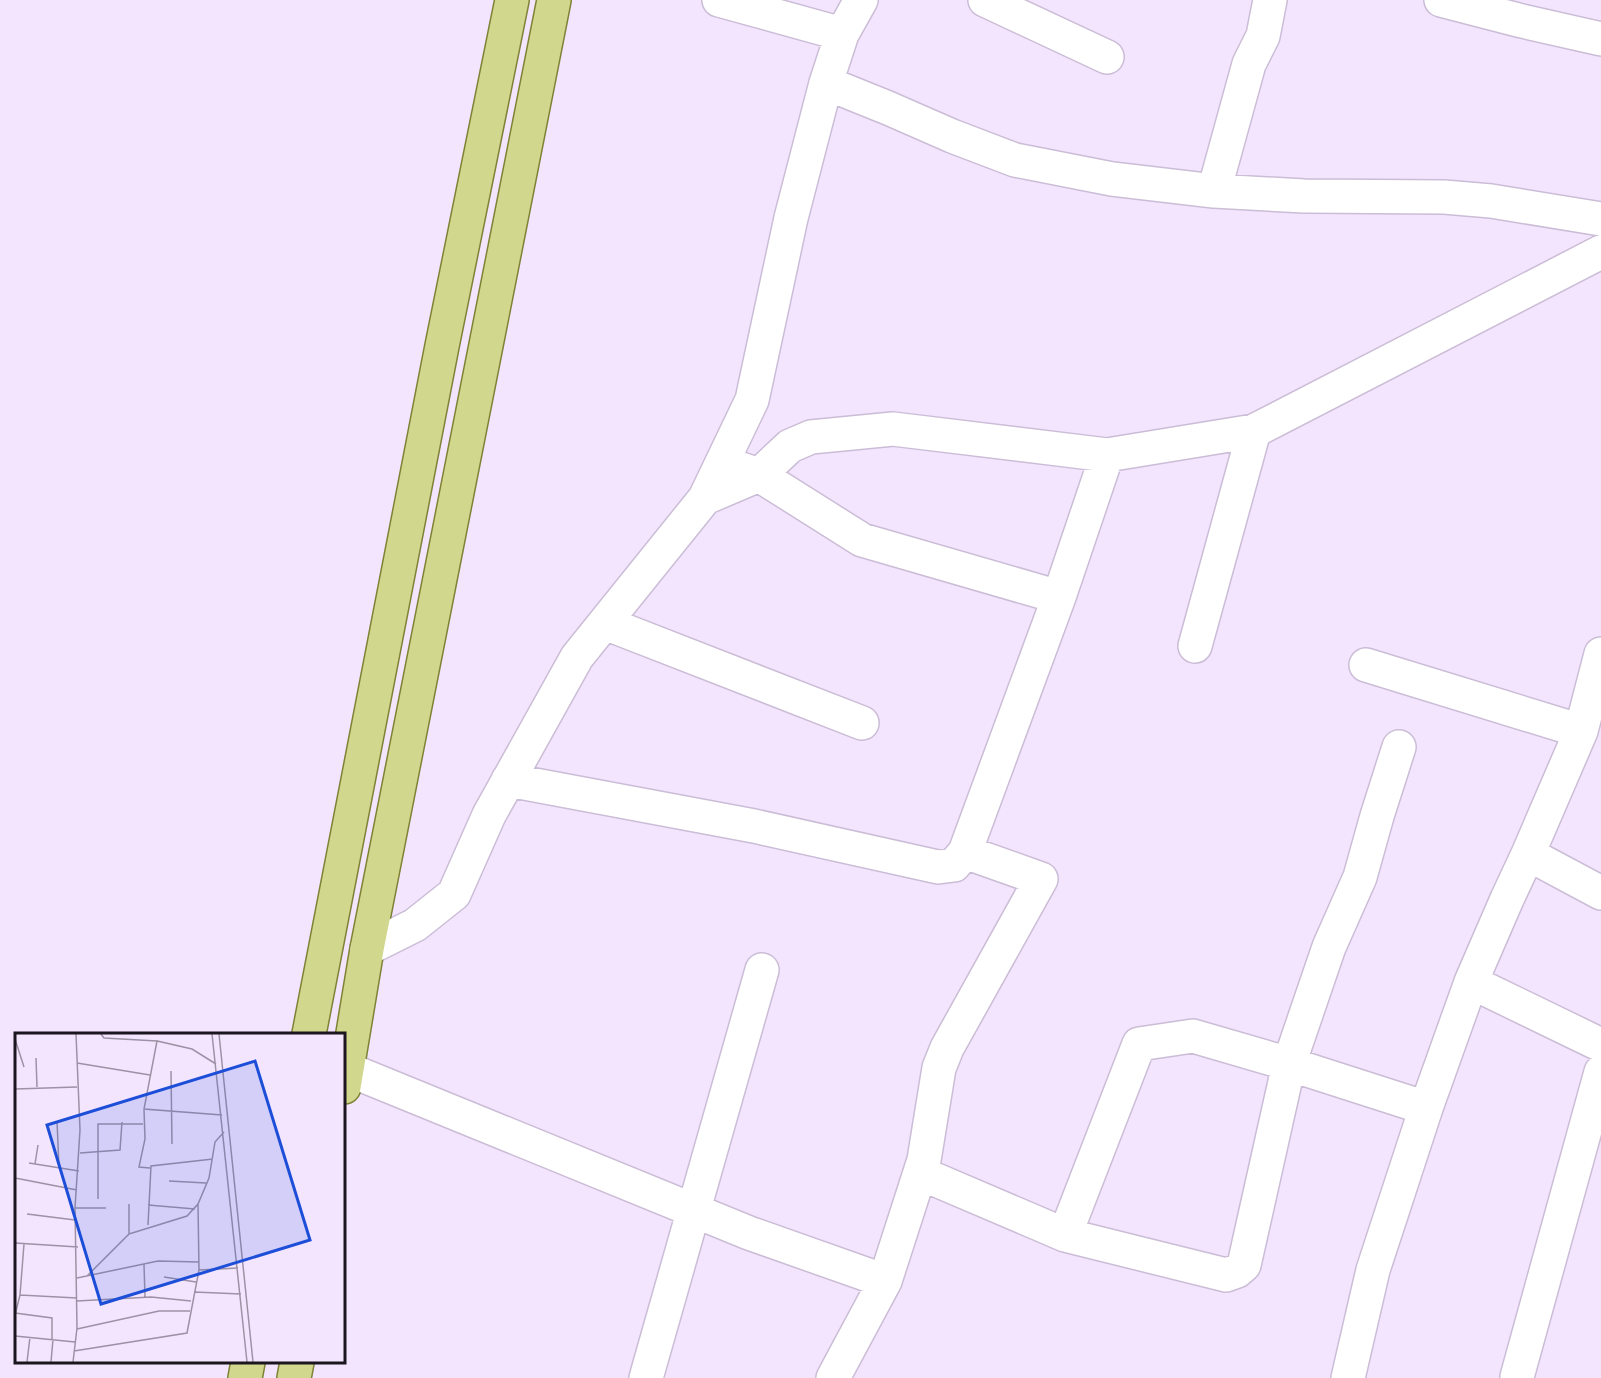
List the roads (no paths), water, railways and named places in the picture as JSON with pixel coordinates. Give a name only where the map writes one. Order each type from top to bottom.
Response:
[{"type":"main road","points":[[309,1033],[512,0]]},
{"type":"main road","points":[[345,1078],[367,950],[554,0]]},
{"type":"main road","points":[[245,1378],[248,1363]]},
{"type":"main road","points":[[294,1378],[297,1363]]},
{"type":"street","points":[[719,0],[842,34]]},
{"type":"street","points":[[367,950],[415,925],[454,894],[489,815],[578,657],[705,498],[752,400],[791,218],[826,83],[842,34],[861,0]]},
{"type":"street","points":[[985,0],[1107,57]]},
{"type":"street","points":[[1214,191],[1249,64],[1263,36],[1270,0]]},
{"type":"street","points":[[1441,0],[1601,39]]},
{"type":"street","points":[[826,83],[1015,160],[1112,178],[1214,191],[1304,196],[1444,197],[1491,201],[1601,219]]},
{"type":"street","points":[[705,498],[759,476],[790,446],[811,437],[893,429],[1107,454],[1254,431],[1601,252]]},
{"type":"street","points":[[1195,646],[1254,431]]},
{"type":"street","points":[[508,780],[754,826],[938,867],[954,865],[966,852],[1059,597],[1107,454]]},
{"type":"street","points":[[722,461],[759,476],[862,540],[1059,597]]},
{"type":"street","points":[[605,623],[862,723]]},
{"type":"street","points":[[1348,1378],[1373,1270],[1426,1108],[1471,982],[1581,731],[1601,654]]},
{"type":"street","points":[[1366,665],[1581,731]]},
{"type":"street","points":[[920,1173],[1065,1235],[1226,1275],[1237,1271],[1244,1265],[1288,1064],[1329,947],[1360,877],[1399,747]]},
{"type":"street","points":[[833,1378],[885,1281],[924,1160],[939,1068],[1041,879],[966,852]]},
{"type":"street","points":[[1528,854],[1601,893]]},
{"type":"street","points":[[646,1378],[762,970]]},
{"type":"street","points":[[1471,982],[1601,1045]]},
{"type":"street","points":[[1065,1235],[1139,1044],[1193,1036],[1426,1108]]},
{"type":"street","points":[[1517,1377],[1601,1072]]},
{"type":"street","points":[[345,1078],[749,1233],[885,1281]]}]
